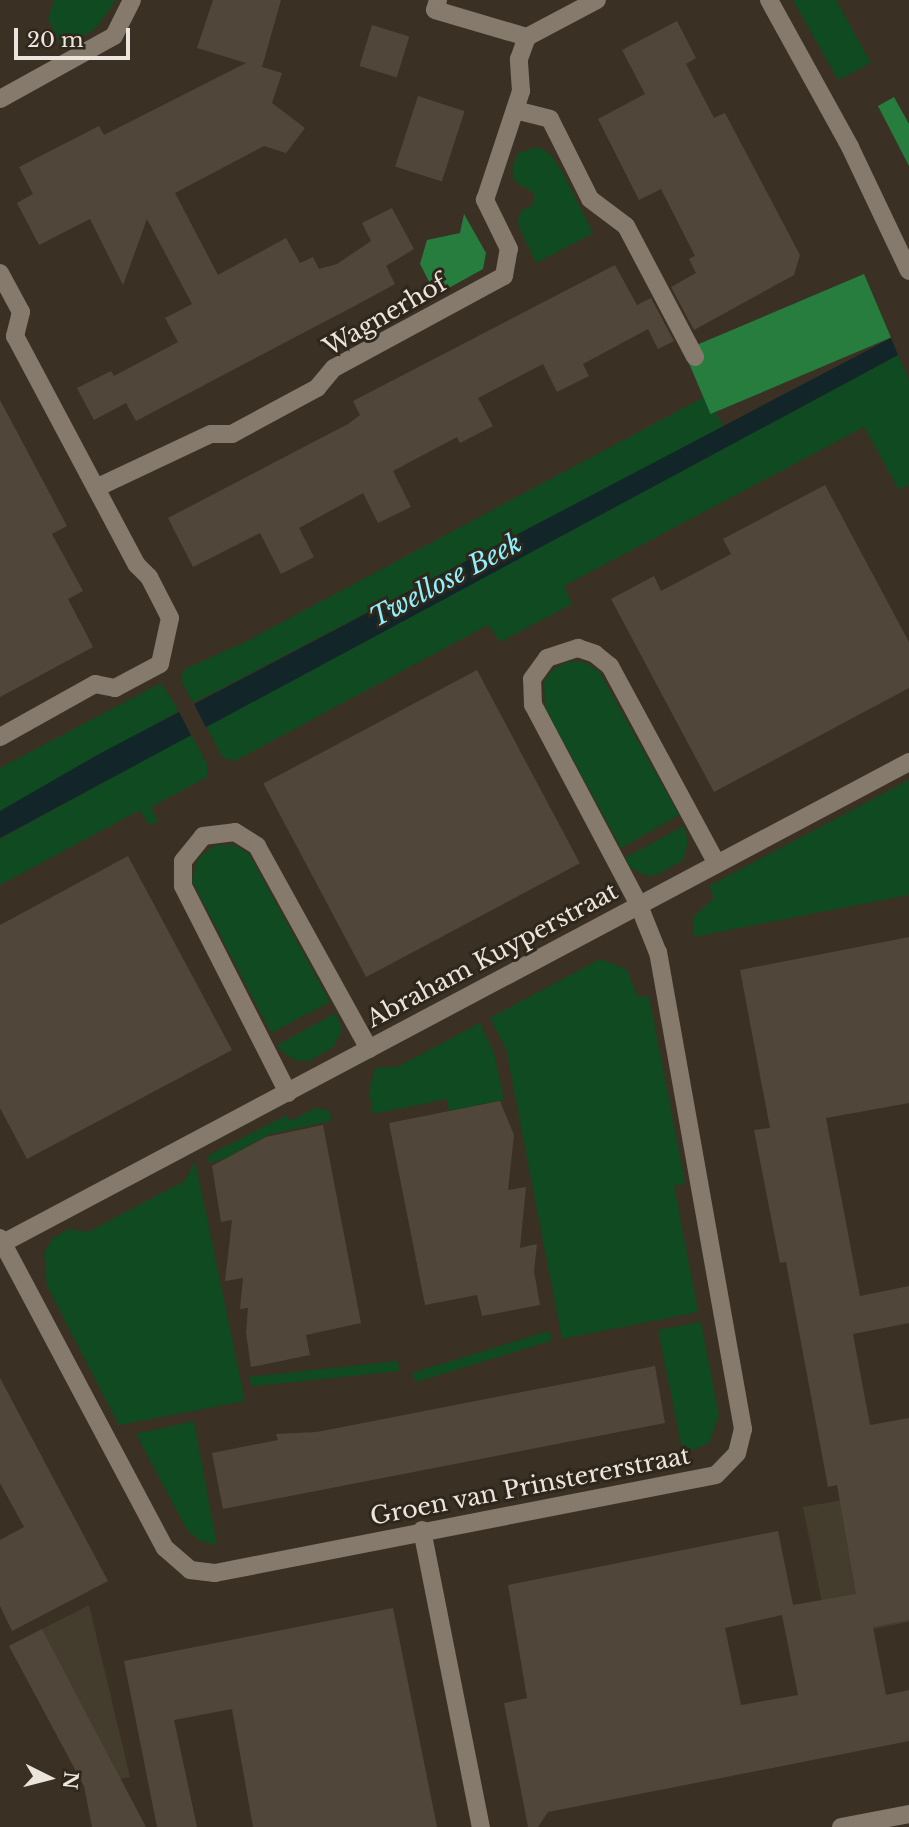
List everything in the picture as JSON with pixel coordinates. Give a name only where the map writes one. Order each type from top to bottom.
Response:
[{"type":"street","points":[[0,99],[108,41],[124,24],[132,0]]},
{"type":"street","points":[[438,0],[435,10],[527,37],[597,0]]},
{"type":"street","points":[[769,0],[850,147],[909,271]]},
{"type":"street","name":"Wagnerhof","points":[[96,488],[211,434],[232,434],[317,388],[334,368],[504,276],[509,249],[485,201],[520,91],[519,59],[527,37]]},
{"type":"street","points":[[515,110],[550,119],[590,198],[626,226],[695,357]]},
{"type":"street","points":[[0,273],[21,312],[15,336],[96,488],[170,618],[159,664],[115,688],[94,684],[0,737]]},
{"type":"street","name":"Abraham Kuyperstraat","points":[[638,904],[533,705],[533,679],[553,653],[587,650],[610,666],[716,862]]},
{"type":"street","name":"Abraham Kuyperstraat","points":[[1,1241],[288,1093],[716,862],[909,762]]},
{"type":"street","name":"Abraham Kuyperstraat","points":[[288,1093],[183,886],[183,861],[203,836],[235,832],[257,846],[369,1049]]},
{"type":"street","name":"Groen van Prinstererstraat","points":[[1,1241],[165,1548],[183,1566],[215,1573],[422,1530],[705,1479],[724,1469],[741,1442],[741,1414],[658,953],[638,904]]},
{"type":"street","points":[[422,1530],[481,1827]]},
{"type":"street","points":[[843,1827],[909,1814]]},
{"type":"shaded area","points":[[909,1488],[909,1622],[820,1640],[822,1603],[803,1507]]},
{"type":"shaded area","points":[[89,1605],[130,1777],[84,1786],[9,1646]]},
{"type":"green space","points":[[54,0],[116,0],[95,29],[63,48],[48,19]]},
{"type":"green space","points":[[793,0],[836,0],[871,63],[838,80]]},
{"type":"green space","points":[[894,97],[909,124],[909,166],[878,106]]},
{"type":"green space","points":[[538,147],[550,154],[562,171],[593,233],[536,263],[517,223],[521,211],[533,205],[533,192],[515,182],[512,168],[518,153]]},
{"type":"green space","points":[[464,214],[486,253],[483,269],[436,295],[420,264],[427,240],[460,233]]},
{"type":"green space","points":[[864,274],[891,338],[711,414],[684,351]]},
{"type":"green space","points":[[898,355],[909,380],[909,485],[899,490],[864,427],[564,586],[572,604],[500,642],[488,625],[235,761],[222,757],[206,726]]},
{"type":"green space","points":[[706,396],[724,427],[193,703],[181,681],[183,670],[247,641]]},
{"type":"green space","points":[[569,661],[584,662],[599,671],[679,815],[621,848],[545,708],[544,682],[552,670]]},
{"type":"green space","points":[[161,683],[179,711],[0,811],[0,768]]},
{"type":"green space","points":[[191,734],[207,764],[207,777],[151,807],[158,821],[149,825],[140,810],[0,885],[0,839]]},
{"type":"green space","points":[[909,780],[909,895],[693,937],[693,917],[714,898],[709,886]]},
{"type":"green space","points":[[684,826],[688,842],[683,860],[657,875],[646,876],[630,867],[625,858]]},
{"type":"green space","points":[[216,845],[235,845],[249,854],[330,1002],[271,1033],[192,881],[198,858]]},
{"type":"green space","points":[[600,959],[626,969],[638,997],[649,996],[685,1183],[674,1186],[698,1312],[562,1339],[506,1049],[490,1018]]},
{"type":"green space","points":[[336,1013],[342,1030],[333,1047],[309,1061],[297,1061],[282,1052],[277,1045]]},
{"type":"green space","points":[[480,1023],[494,1053],[504,1100],[449,1111],[447,1099],[373,1114],[369,1091],[375,1068],[397,1067]]},
{"type":"green space","points":[[315,1108],[330,1111],[331,1121],[270,1134],[224,1159],[208,1163],[209,1155],[287,1115],[291,1121]]},
{"type":"green space","points":[[195,1161],[245,1401],[119,1425],[47,1286],[44,1253],[53,1238],[69,1229],[88,1232],[185,1181]]},
{"type":"green space","points":[[701,1322],[719,1416],[709,1443],[683,1454],[658,1330]]},
{"type":"green space","points":[[549,1331],[552,1341],[415,1382],[412,1373]]},
{"type":"green space","points":[[398,1361],[399,1371],[251,1387],[250,1377]]},
{"type":"green space","points":[[194,1421],[217,1545],[200,1541],[187,1530],[136,1434]]},
{"type":"water","name":"Twellose Beek","points":[[891,338],[898,355],[0,838],[0,811],[99,754]]},
{"type":"pier","points":[[192,700],[207,729],[192,737],[177,708]]},
{"type":"building","points":[[213,0],[281,0],[262,67],[282,73],[272,103],[305,128],[286,153],[264,146],[175,193],[218,275],[286,238],[300,263],[313,257],[319,269],[337,264],[371,241],[362,223],[392,208],[414,249],[386,266],[395,284],[362,302],[136,421],[126,403],[94,420],[77,388],[111,371],[114,376],[178,342],[165,318],[192,304],[147,219],[123,285],[90,219],[39,245],[17,203],[33,194],[19,167],[99,126],[104,135],[246,63],[197,48]]},
{"type":"building","points":[[677,21],[696,58],[686,64],[714,118],[725,113],[800,255],[794,275],[694,330],[671,287],[696,273],[689,259],[695,256],[661,189],[639,200],[598,119],[645,94],[622,50]]},
{"type":"building","points":[[372,25],[409,36],[397,78],[359,66]]},
{"type":"building","points":[[418,96],[465,111],[442,182],[395,166]]},
{"type":"building","points":[[615,265],[637,305],[651,298],[674,341],[658,349],[648,329],[583,364],[589,376],[557,392],[543,364],[478,398],[493,426],[460,443],[457,437],[393,471],[411,507],[378,523],[363,493],[299,528],[314,557],[281,574],[260,533],[193,567],[168,518],[348,424],[360,415],[353,401]]},
{"type":"building","points":[[0,400],[67,526],[52,534],[83,591],[68,599],[93,647],[0,697]]},
{"type":"building","points":[[825,485],[909,642],[909,688],[714,792],[611,599],[654,576],[661,591],[731,554],[723,539]]},
{"type":"building","points":[[477,670],[580,863],[366,977],[263,784]]},
{"type":"building","points":[[128,856],[232,1050],[27,1159],[0,1108],[0,925]]},
{"type":"building","points":[[909,937],[909,1103],[826,1118],[860,1296],[909,1286],[909,1323],[853,1334],[870,1425],[909,1418],[909,1620],[873,1627],[886,1695],[909,1690],[909,1741],[548,1812],[538,1827],[528,1827],[504,1703],[527,1698],[508,1585],[778,1531],[793,1605],[856,1594],[837,1485],[828,1487],[786,1262],[780,1263],[754,1130],[770,1128],[740,970]],"holes":[[[782,1615],[798,1695],[741,1705],[725,1628]]]},
{"type":"building","points":[[500,1101],[514,1135],[508,1190],[526,1187],[520,1248],[537,1244],[534,1271],[540,1305],[482,1316],[477,1295],[425,1305],[389,1123]]},
{"type":"building","points":[[323,1125],[361,1323],[306,1335],[310,1355],[251,1367],[246,1333],[248,1308],[240,1309],[243,1278],[225,1281],[232,1220],[221,1222],[212,1166],[266,1137]]},
{"type":"building","points":[[655,1366],[665,1423],[223,1509],[212,1453],[278,1440],[276,1434],[317,1432]]},
{"type":"building","points":[[0,1378],[108,1581],[12,1631],[0,1606],[0,1540],[24,1527],[0,1483]]},
{"type":"building","points":[[393,1608],[437,1827],[253,1827],[232,1709],[174,1720],[197,1827],[157,1827],[124,1661]]},
{"type":"building","points":[[42,1629],[146,1827],[92,1827],[84,1786],[9,1646]]}]
